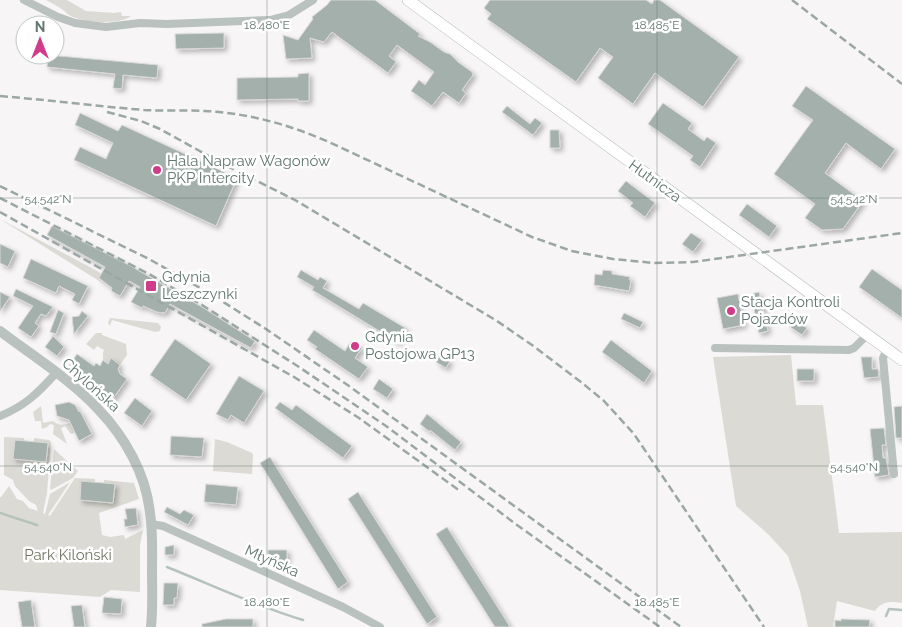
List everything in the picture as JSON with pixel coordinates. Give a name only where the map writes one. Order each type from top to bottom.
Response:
[{"type":"main road","name":"Hutnicza","points":[[408,0],[902,360]]},
{"type":"street","points":[[24,0],[67,20],[88,26],[106,27],[140,24],[270,20],[289,15],[313,0]]},
{"type":"street","name":"Chylońska","points":[[0,331],[56,373],[97,408],[124,442],[143,482],[150,512],[151,627]]},
{"type":"street","points":[[714,348],[848,350],[858,345],[867,335]]},
{"type":"street","points":[[887,349],[883,358],[894,474]]},
{"type":"street","points":[[0,416],[24,404],[38,394],[56,373]]},
{"type":"street","name":"Młyńska","points":[[151,524],[163,526],[343,607],[380,627]]},
{"type":"green space","points":[[46,0],[67,0],[86,11],[121,12],[122,16],[131,16],[126,19],[110,22],[82,20],[69,15]]},
{"type":"green space","points":[[0,219],[99,272],[101,274],[99,279],[104,284]]},
{"type":"green space","points":[[110,318],[158,323],[161,327],[160,331],[155,332],[112,320],[110,326],[108,323]]},
{"type":"green space","points":[[96,333],[102,333],[102,335],[126,344],[127,355],[120,365],[111,359],[108,363],[103,360],[104,350],[97,346],[94,350],[86,344]]},
{"type":"green space","points":[[791,355],[796,405],[823,405],[839,533],[902,532],[902,603],[894,602],[880,605],[875,611],[837,601],[833,627],[808,627],[800,591],[788,556],[769,535],[736,506],[713,357]]},
{"type":"green space","points":[[41,406],[43,423],[53,421],[61,425],[70,423],[75,432],[72,434],[65,426],[61,428],[67,444],[53,434],[54,425],[50,424],[42,429],[41,421],[35,421],[33,412]]},
{"type":"green space","name":"Park Kiloński","points":[[4,437],[24,438],[24,441],[15,440],[13,459],[34,442],[34,438],[51,442],[47,493],[43,513],[45,514],[50,494],[70,482],[48,515],[50,516],[75,478],[95,479],[95,482],[81,481],[80,500],[113,503],[115,484],[104,483],[104,480],[134,483],[139,499],[99,513],[102,535],[110,537],[124,535],[125,539],[143,530],[140,545],[140,592],[111,590],[100,597],[0,590],[0,497],[9,486],[17,499],[23,501],[29,508],[38,511],[36,505],[29,501],[15,486],[13,480],[4,475]]},
{"type":"green space","points":[[215,439],[252,453],[252,474],[213,471]]},
{"type":"green space","points":[[54,449],[78,471],[73,478],[51,490],[50,488]]},
{"type":"building","points":[[331,0],[375,0],[420,34],[418,36],[450,54],[472,72],[473,75],[462,90],[466,93],[459,103],[443,92],[432,106],[411,91],[419,80],[425,85],[434,72],[397,45],[389,56],[396,62],[388,73],[332,32],[324,42],[310,38],[312,58],[286,59],[283,35],[298,40],[313,19],[312,17]]},
{"type":"building","points":[[490,0],[646,0],[652,4],[654,0],[660,0],[739,57],[703,107],[655,73],[633,104],[598,78],[613,57],[600,48],[576,82],[487,19],[491,14],[484,8]]},
{"type":"building","points":[[224,33],[224,48],[176,49],[175,34]]},
{"type":"building","points":[[65,57],[158,65],[157,78],[123,75],[122,89],[113,88],[115,74],[47,67],[47,65],[65,65]]},
{"type":"building","points":[[309,73],[309,101],[298,101],[298,99],[237,100],[237,78],[298,77],[298,74]]},
{"type":"building","points":[[806,86],[895,149],[881,169],[846,143],[825,173],[863,201],[843,229],[822,230],[805,218],[815,204],[774,174],[813,120],[792,106]]},
{"type":"building","points":[[663,103],[692,123],[688,129],[704,141],[707,137],[716,143],[700,167],[690,160],[693,156],[648,124]]},
{"type":"building","points":[[507,106],[530,124],[535,118],[542,123],[533,135],[502,112]]},
{"type":"building","name":"Hala Napraw Wagonów PKP Intercity","points":[[80,113],[118,131],[122,125],[237,178],[216,226],[74,160],[80,147],[106,159],[113,143],[75,125]]},
{"type":"building","points":[[550,130],[559,130],[560,148],[550,148]]},
{"type":"building","points":[[626,181],[655,203],[645,217],[630,206],[633,203],[618,191]]},
{"type":"building","points":[[747,204],[777,226],[769,237],[739,215]]},
{"type":"building","points":[[52,226],[129,265],[202,307],[255,341],[251,348],[170,304],[165,313],[143,306],[142,308],[131,302],[140,287],[129,281],[120,296],[113,292],[112,288],[99,278],[105,267],[47,235]]},
{"type":"building","points":[[691,233],[702,240],[693,252],[682,244]]},
{"type":"building","points":[[0,244],[15,251],[8,267],[0,263]]},
{"type":"building","points":[[31,259],[88,286],[79,304],[72,300],[75,294],[59,286],[56,293],[23,278]]},
{"type":"building","points":[[872,269],[902,290],[902,318],[859,287]]},
{"type":"building","points":[[301,270],[318,280],[320,277],[327,281],[323,288],[359,309],[363,303],[407,329],[399,343],[312,290],[314,287],[297,277]]},
{"type":"building","points":[[603,270],[612,271],[612,274],[630,277],[629,291],[594,285],[595,274],[602,275]]},
{"type":"building","points":[[16,289],[53,307],[46,316],[41,314],[35,323],[39,326],[31,337],[18,328],[33,306],[13,296]]},
{"type":"building","points":[[0,292],[10,297],[0,311]]},
{"type":"building","points":[[759,292],[768,331],[759,333],[751,294]]},
{"type":"building","name":"Stacja Kontroli Pojazdów","points":[[738,294],[744,325],[723,329],[717,298]]},
{"type":"building","points":[[58,310],[64,313],[56,334],[50,332]]},
{"type":"building","points":[[82,311],[88,316],[74,334],[72,317],[79,316]]},
{"type":"building","points":[[624,313],[643,322],[640,328],[621,319]]},
{"type":"building","points":[[794,319],[807,328],[802,335],[789,326]]},
{"type":"building","points":[[314,330],[345,351],[351,341],[362,348],[355,358],[368,367],[359,379],[315,349],[317,347],[307,340]]},
{"type":"building","points":[[53,336],[64,347],[57,356],[45,347]]},
{"type":"building","points":[[175,339],[211,364],[186,400],[150,375]]},
{"type":"building","points":[[611,340],[652,371],[644,383],[602,352]]},
{"type":"building","points":[[77,354],[94,366],[96,363],[100,366],[103,360],[108,364],[111,358],[120,365],[118,369],[120,374],[127,379],[112,400],[93,387],[95,383],[69,366]]},
{"type":"building","points":[[440,355],[450,361],[446,368],[436,362]]},
{"type":"building","points":[[861,357],[872,357],[872,369],[878,369],[879,377],[864,378]]},
{"type":"building","points":[[797,369],[814,369],[814,381],[797,381]]},
{"type":"building","points":[[239,376],[264,391],[244,423],[231,415],[228,420],[216,414]]},
{"type":"building","points":[[379,379],[393,389],[387,398],[373,389]]},
{"type":"building","points":[[135,398],[152,411],[142,426],[124,413]]},
{"type":"building","points":[[69,402],[80,411],[92,434],[79,441],[69,420],[57,416],[55,405]]},
{"type":"building","points":[[280,402],[292,410],[296,405],[352,446],[343,458],[275,408]]},
{"type":"building","points":[[902,406],[902,438],[896,438],[894,407]]},
{"type":"building","points":[[427,414],[461,442],[455,450],[420,424]]},
{"type":"building","points":[[884,428],[886,445],[882,445],[883,458],[886,458],[889,475],[875,477],[870,429]]},
{"type":"building","points":[[171,436],[204,438],[202,457],[170,455]]},
{"type":"building","points":[[15,440],[48,443],[46,462],[13,459]]},
{"type":"building","points":[[270,457],[348,582],[338,589],[260,463]]},
{"type":"building","points":[[81,481],[115,484],[113,503],[80,500]]},
{"type":"building","points":[[206,484],[238,487],[236,505],[204,502]]},
{"type":"building","points":[[358,492],[437,617],[427,624],[348,499]]},
{"type":"building","points":[[167,507],[180,514],[184,510],[194,515],[188,525],[164,512]]},
{"type":"building","points":[[136,508],[138,525],[125,527],[124,519],[127,519],[125,509]]},
{"type":"building","points":[[447,527],[510,627],[495,627],[436,534]]},
{"type":"building","points":[[174,545],[174,555],[165,555],[165,547]]},
{"type":"building","points":[[268,550],[287,550],[287,562],[268,562]]},
{"type":"building","points":[[164,583],[178,583],[177,598],[174,598],[174,605],[163,605]]},
{"type":"building","points":[[104,597],[122,599],[121,614],[102,613]]},
{"type":"building","points":[[31,600],[35,627],[22,627],[18,602]]},
{"type":"building","points":[[82,605],[85,627],[74,627],[71,606]]},
{"type":"building","points":[[226,619],[253,619],[253,627],[202,627],[202,624]]},
{"type":"building","points":[[841,619],[870,620],[869,627],[835,627],[835,620],[841,621]]},
{"type":"waterway","points":[[0,513],[37,525]]},
{"type":"waterway","points":[[167,567],[251,602],[303,620]]},
{"type":"waterway","points":[[886,616],[889,609],[902,610]]},
{"type":"railway","points":[[792,0],[902,84]]},
{"type":"railway","points":[[0,96],[144,110],[221,112],[253,117],[299,130],[329,142],[532,237],[572,251],[613,259],[654,263],[693,262],[902,233]]},
{"type":"railway","points":[[107,112],[141,121],[160,129],[223,164],[295,200],[497,321],[581,382],[604,401],[634,434],[764,627]]},
{"type":"railway","points":[[0,186],[149,259],[209,293],[266,329],[349,386],[681,627]]},
{"type":"railway","points":[[0,198],[149,274],[202,305],[299,367],[386,426],[517,525],[660,627]]},
{"type":"railway","points":[[0,212],[294,377],[359,418],[460,491]]},
{"type":"place","name":"Hala Napraw Wagonów PKP Intercity","points":[[157,170]]},
{"type":"place","name":"Gdynia Leszczynki","points":[[151,286]]},
{"type":"place","name":"Stacja Kontroli Pojazdów","points":[[731,311]]},
{"type":"place","name":"Gdynia Postojowa GP13","points":[[355,346]]}]
